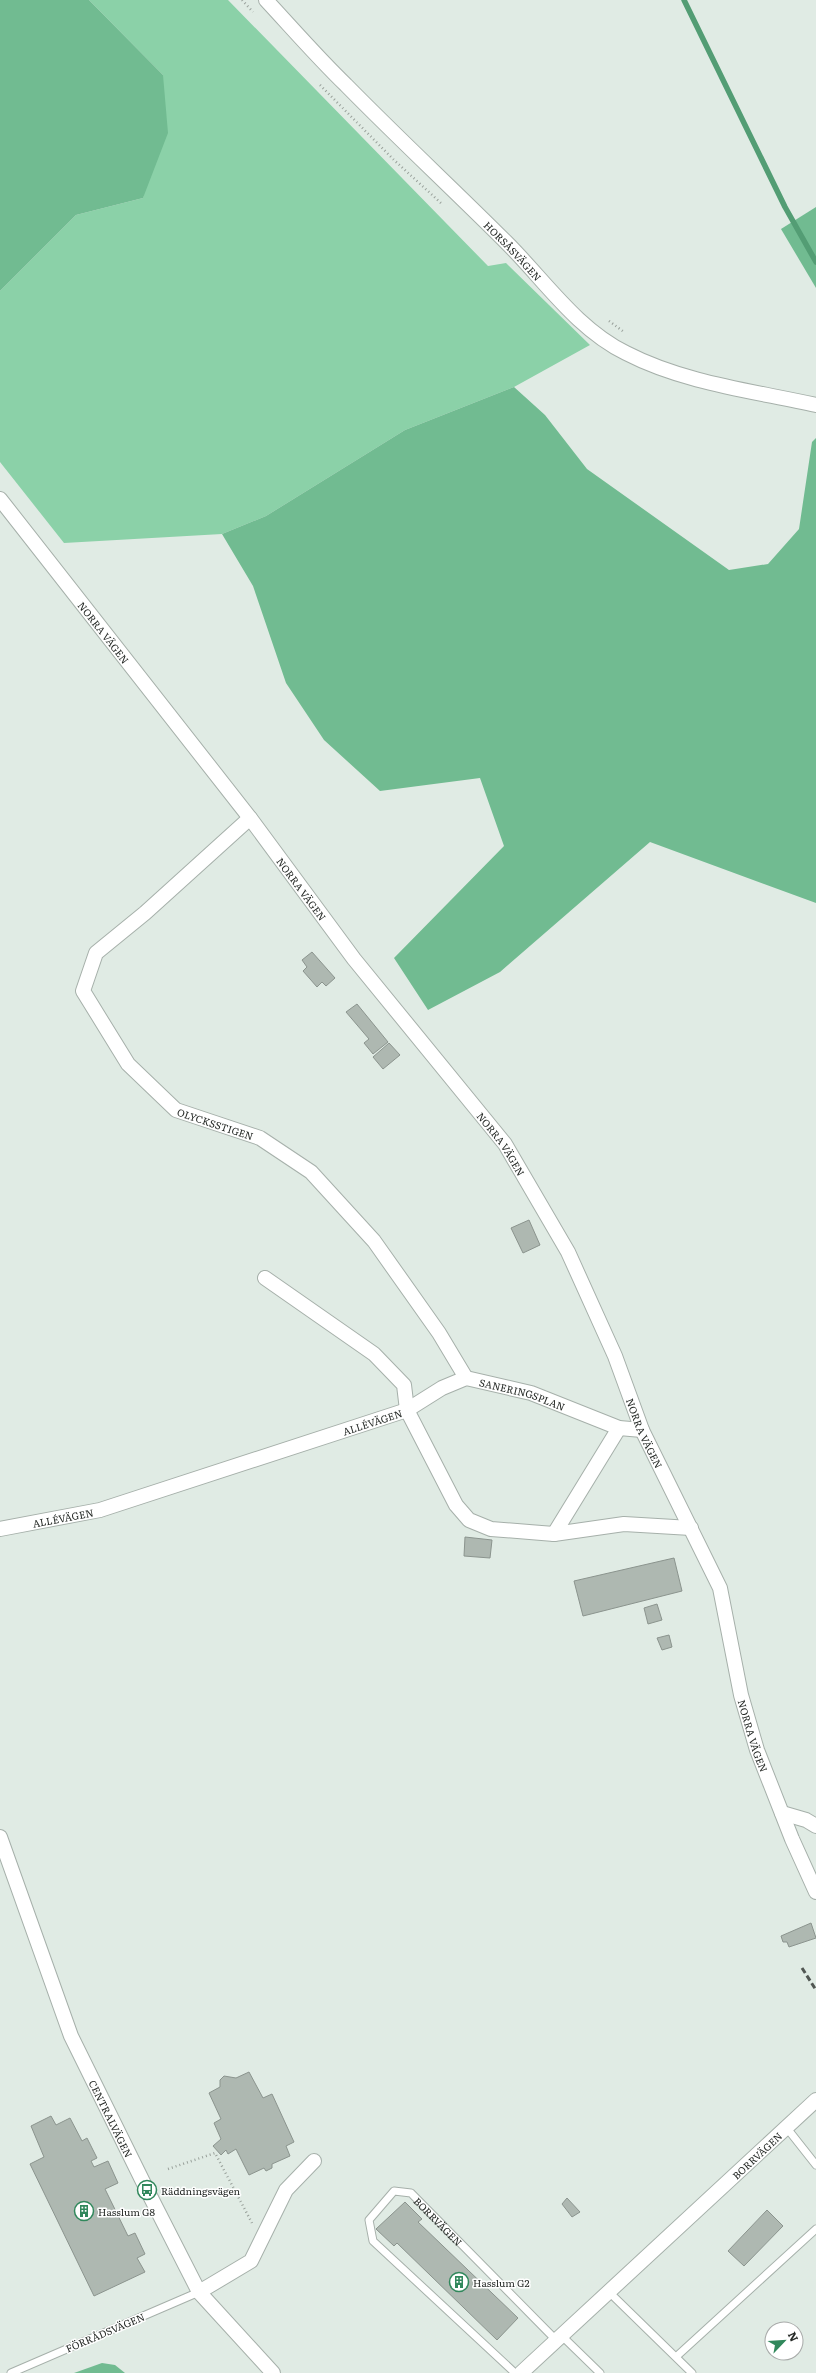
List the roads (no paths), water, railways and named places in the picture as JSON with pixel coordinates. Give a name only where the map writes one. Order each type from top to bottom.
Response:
[{"type":"street","name":"HORSÅSVÄGEN","points":[[266,0],[345,84],[508,245],[557,298],[600,338],[626,353],[663,369],[703,380],[816,405]]},
{"type":"street","name":"NORRA VÄGEN","points":[[0,499],[250,818],[354,959],[505,1144],[568,1252],[616,1356],[642,1430],[720,1588],[745,1709],[757,1750],[816,1892]]},
{"type":"street","name":"OLYCKSSTIGEN","points":[[250,818],[145,914],[96,953],[83,991],[128,1064],[176,1110],[260,1138],[311,1172],[374,1241],[439,1333],[466,1378]]},
{"type":"street","points":[[265,1278],[374,1354],[404,1385],[406,1410]]},
{"type":"street","name":"SANERINGSPLAN","points":[[406,1410],[442,1388],[466,1378],[531,1393],[619,1428],[642,1430]]},
{"type":"street","name":"ALLÉVÄGEN","points":[[0,1529],[100,1510],[406,1410],[443,1483],[456,1505],[469,1520],[491,1529],[554,1534],[624,1524],[691,1528]]},
{"type":"street","points":[[554,1534],[619,1428]]},
{"type":"street","points":[[782,1813],[806,1820],[816,1826]]},
{"type":"street","name":"CENTRALVÄGEN","points":[[0,1837],[71,2036],[199,2292],[273,2373]]},
{"type":"street","name":"BORRVÄGEN","points":[[521,2373],[816,2100]]},
{"type":"street","points":[[199,2292],[251,2261],[286,2190],[314,2161]]},
{"type":"lane","points":[[786,2127],[816,2165]]},
{"type":"lane","name":"BORRVÄGEN","points":[[516,2373],[373,2241],[369,2220],[394,2192],[411,2193],[559,2338]]},
{"type":"lane","points":[[677,2356],[816,2229]]},
{"type":"lane","name":"FÖRRÅDSVÄGEN","points":[[11,2373],[199,2292]]},
{"type":"lane","points":[[609,2292],[677,2356],[692,2373]]},
{"type":"lane","points":[[559,2338],[600,2373]]},
{"type":"waterway","points":[[684,0],[785,207],[816,262]]},
{"type":"railway","points":[[802,1968],[816,1990]]},
{"type":"place","name":"Räddningsvägen","points":[[147,2190]]},
{"type":"place","name":"Hasslum G8","points":[[84,2211]]},
{"type":"place","name":"Hasslum G2","points":[[459,2282]]}]
